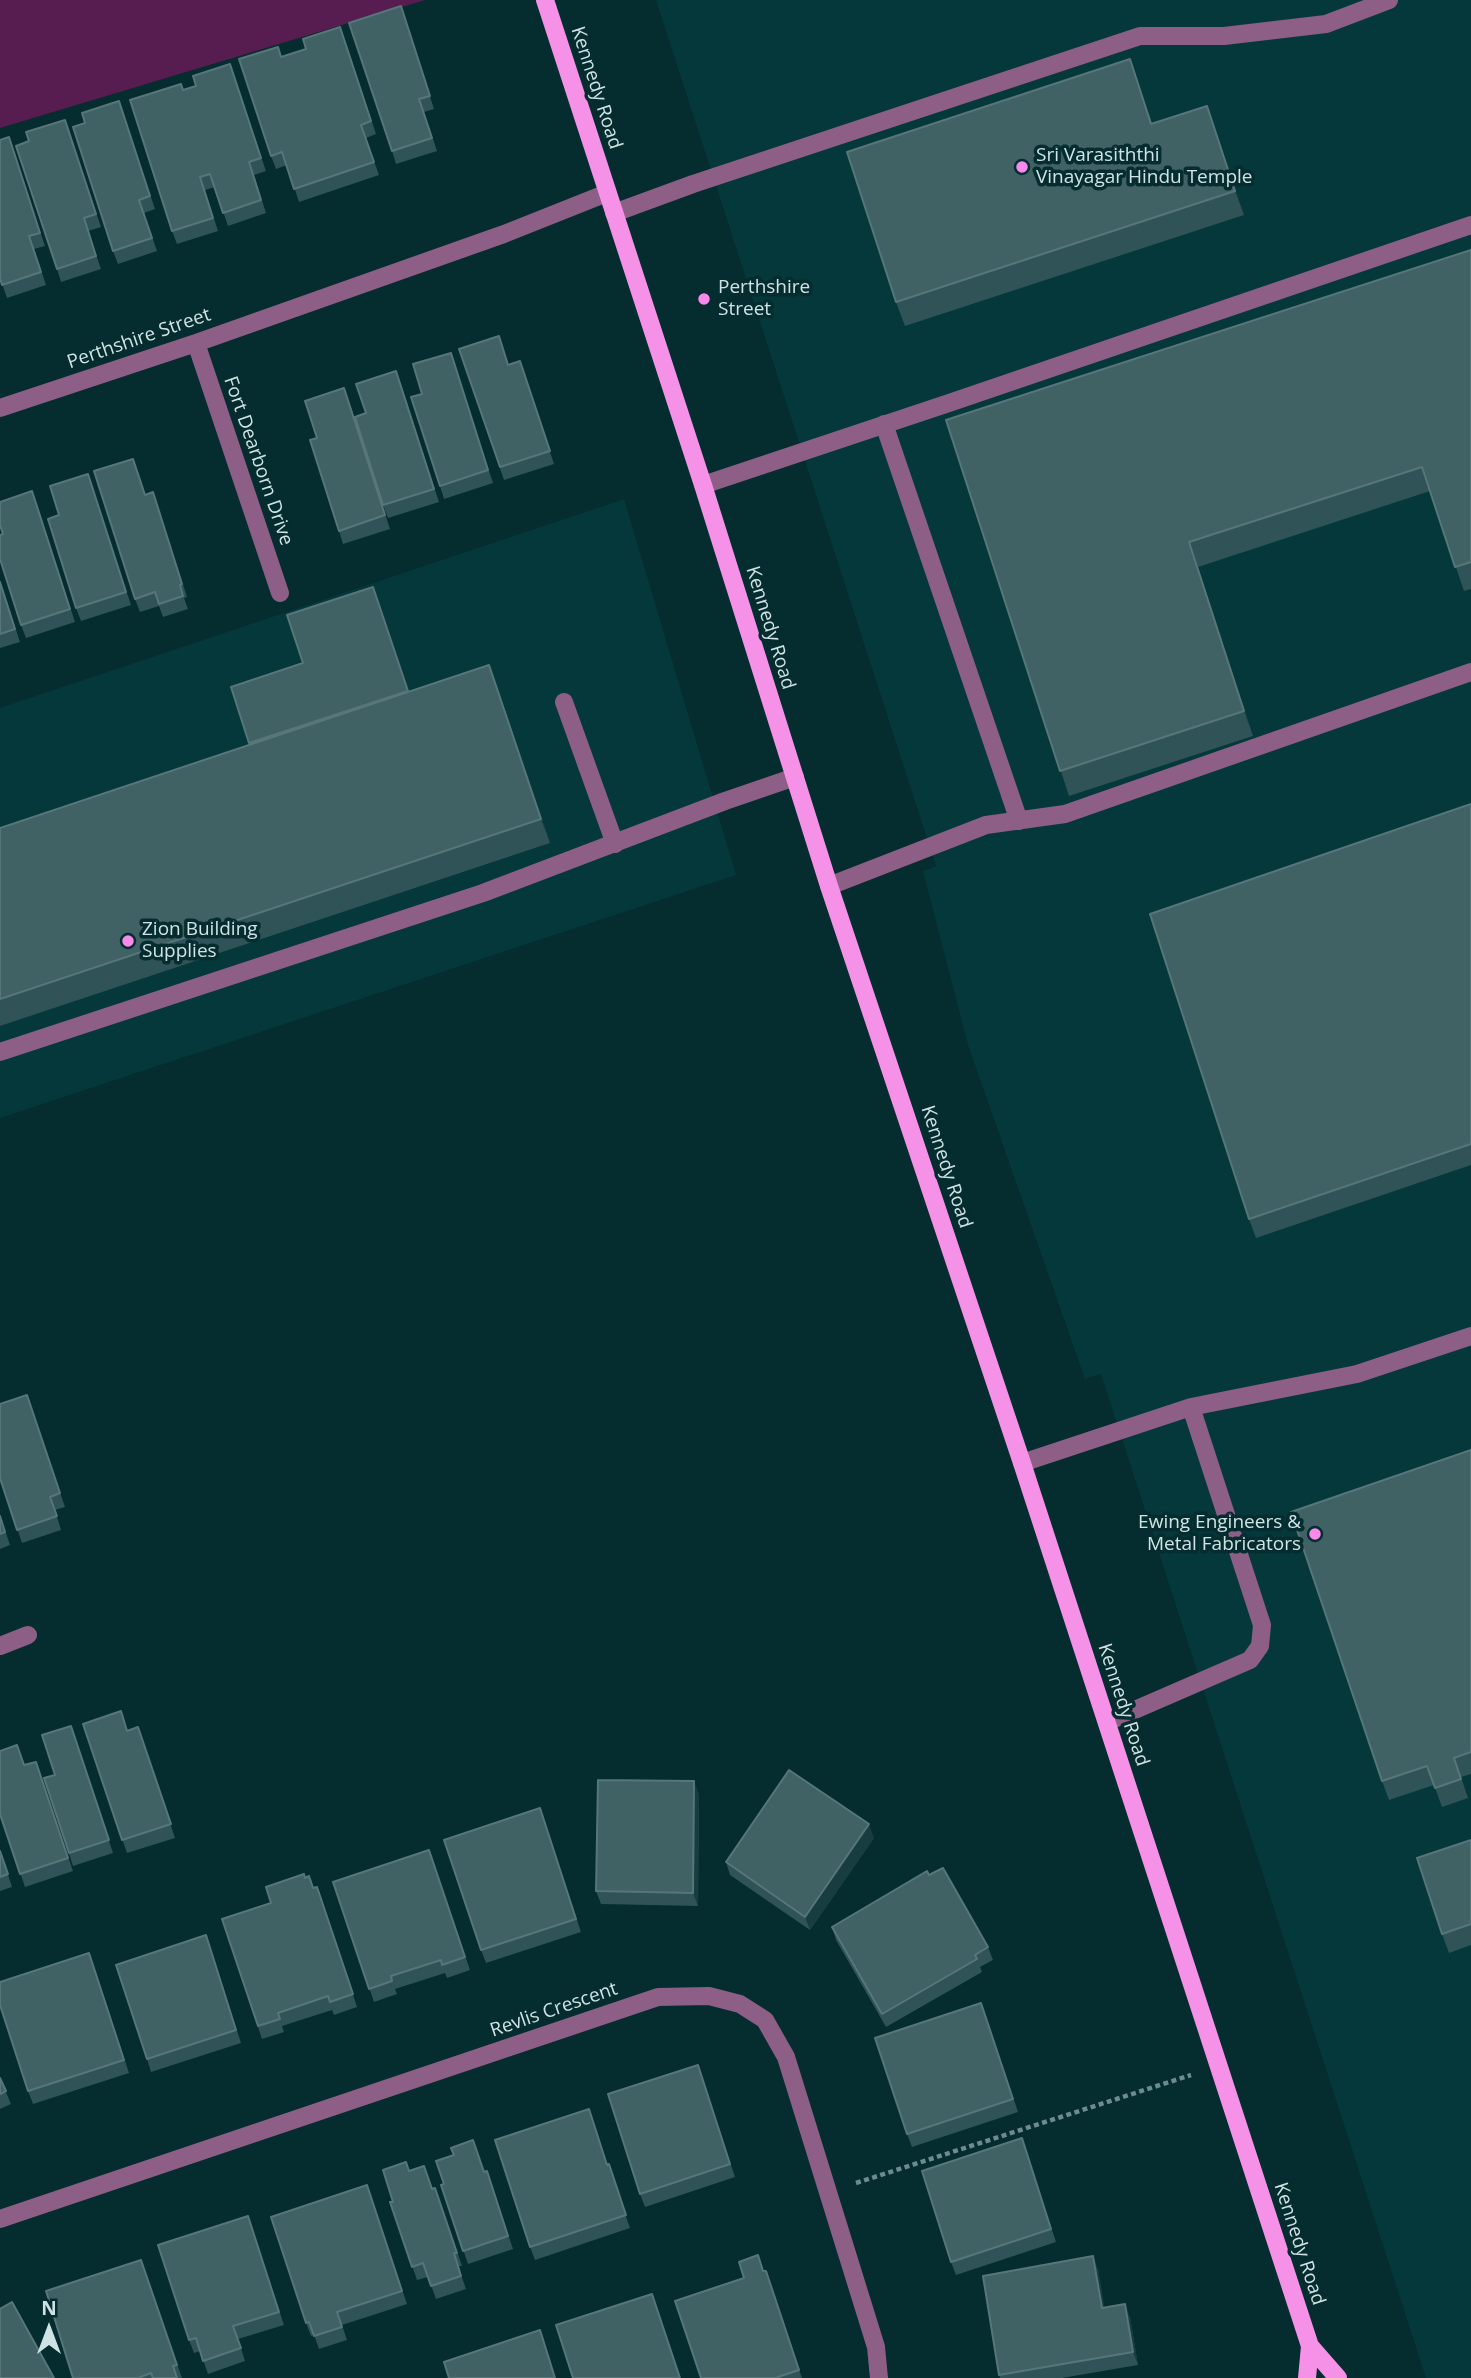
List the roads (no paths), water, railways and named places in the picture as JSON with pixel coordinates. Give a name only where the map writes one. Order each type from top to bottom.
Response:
[{"type":"main road","name":"Kennedy Road","points":[[545,0],[830,886],[1022,1463],[1310,2346],[1338,2378]]},
{"type":"main road","name":"Kennedy Road","points":[[1307,2378],[1310,2346]]},
{"type":"street","points":[[614,213],[1140,36],[1224,36],[1326,24],[1389,0]]},
{"type":"street","name":"Perthshire Street","points":[[0,408],[196,343],[504,234],[607,193]]},
{"type":"street","points":[[703,485],[1471,225]]},
{"type":"street","name":"Fort Dearborn Drive","points":[[196,343],[280,593]]},
{"type":"street","points":[[884,424],[1019,821]]},
{"type":"street","points":[[830,886],[986,825],[1065,814],[1471,672]]},
{"type":"street","points":[[564,702],[615,845]]},
{"type":"street","points":[[0,1052],[483,893],[795,777]]},
{"type":"street","points":[[1022,1463],[1191,1407],[1357,1374],[1471,1336]]},
{"type":"street","points":[[1107,1722],[1250,1661],[1261,1646],[1262,1625],[1191,1407]]},
{"type":"street","points":[[0,1646],[28,1635]]},
{"type":"street","name":"Revlis Crescent","points":[[0,2219],[657,1997],[709,1996],[740,2004],[765,2020],[786,2057],[876,2347],[879,2378]]},
{"type":"place","name":"Sri Varasiththi Vinayagar Hindu Temple","points":[[1022,167]]},
{"type":"place","name":"Perthshire Street","points":[[704,299]]},
{"type":"place","name":"Zion Building Supplies","points":[[128,941]]},
{"type":"place","name":"Ewing Engineers & Metal Fabricators","points":[[1315,1534]]}]
